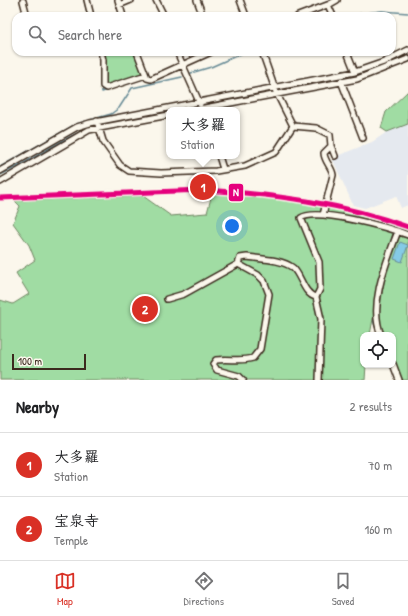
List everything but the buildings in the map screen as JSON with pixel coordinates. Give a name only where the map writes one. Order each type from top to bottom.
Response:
[{"type":"street","points":[[24,0],[26,12]]},
{"type":"street","points":[[87,0],[90,12]]},
{"type":"street","points":[[122,12],[118,2],[131,0]]},
{"type":"street","points":[[156,0],[162,12]]},
{"type":"street","points":[[197,0],[202,12]]},
{"type":"street","points":[[240,0],[244,12]]},
{"type":"street","points":[[309,12],[337,0]]},
{"type":"street","points":[[328,5],[331,12]]},
{"type":"street","points":[[179,56],[201,106],[276,90],[339,79],[360,78],[385,65],[408,50]]},
{"type":"street","points":[[102,56],[103,86],[106,88],[146,75]]},
{"type":"street","points":[[139,56],[146,75],[151,79],[202,56]]},
{"type":"street","points":[[263,56],[276,90],[293,126]]},
{"type":"street","points":[[349,56],[355,72]]},
{"type":"street","points":[[339,79],[355,72],[408,59]]},
{"type":"street","points":[[339,79],[362,138]]},
{"type":"street","points":[[0,182],[98,125],[166,112]]},
{"type":"street","points":[[0,171],[78,127],[166,115]]},
{"type":"street","points":[[98,125],[103,141],[116,161],[129,171],[180,172],[216,171],[238,168],[276,152],[293,126]]},
{"type":"street","points":[[293,126],[316,128],[329,133],[331,146],[335,156]]},
{"type":"street","points":[[324,214],[333,173],[324,157],[324,153],[331,146]]},
{"type":"street","points":[[220,159],[223,169]]},
{"type":"street","points":[[319,380],[321,319],[316,297],[320,289],[319,262],[301,218],[304,215],[324,214],[367,222],[408,235]]},
{"type":"street","points":[[380,332],[376,323],[376,314],[384,271],[398,231]]},
{"type":"street","points":[[167,299],[184,294],[238,264],[240,258],[246,256],[279,262],[290,266],[298,274],[309,292],[316,297]]},
{"type":"street","points":[[238,264],[258,275],[264,281],[268,294],[260,349],[253,358],[247,360],[216,360],[213,364],[217,370],[239,376],[243,380]]},
{"type":"street","points":[[394,368],[399,380]]},
{"type":"shaded area","points":[[408,124],[408,205],[401,208],[396,196],[365,208],[353,205],[332,158],[372,142],[387,132]]},
{"type":"green space","points":[[104,56],[137,56],[142,70],[141,74],[108,85],[105,84],[106,68]]},
{"type":"green space","points":[[408,91],[408,124],[387,132],[381,128],[386,112]]},
{"type":"green space","points":[[212,194],[271,199],[309,204],[367,216],[365,224],[393,233],[382,270],[371,332],[360,332],[360,368],[366,368],[365,380],[0,380],[0,300],[13,304],[29,294],[16,273],[35,260],[29,245],[13,223],[20,206],[15,201],[143,196],[171,216],[207,213]]},
{"type":"green space","points":[[399,236],[408,238],[408,380],[402,380],[396,365],[396,332],[383,332],[378,318],[386,270]]},
{"type":"water","points":[[400,242],[408,245],[402,262],[394,259]]},
{"type":"waterway","points":[[84,0],[87,12]]},
{"type":"waterway","points":[[373,12],[395,12]]},
{"type":"waterway","points":[[396,12],[408,13]]},
{"type":"waterway","points":[[277,90],[361,74],[377,69],[408,55]]},
{"type":"waterway","points":[[99,56],[101,63]]},
{"type":"waterway","points":[[191,73],[211,67],[236,56]]},
{"type":"waterway","points":[[0,167],[76,124],[111,114],[119,108],[132,88],[182,77]]},
{"type":"waterway","points":[[101,81],[102,92],[119,86]]},
{"type":"waterway","points":[[191,107],[274,91]]},
{"type":"waterway","points":[[100,124],[166,112]]},
{"type":"waterway","points":[[0,175],[71,136],[96,125]]},
{"type":"waterway","points":[[389,248],[394,233]]},
{"type":"waterway","points":[[374,312],[374,323],[377,332]]},
{"type":"transit line","name":"N","points":[[0,198],[203,190],[256,194],[307,201],[358,212],[408,227]]},
{"type":"place","name":"大多羅","points":[[203,187]]},
{"type":"place","name":"宝泉寺","points":[[145,309]]}]
